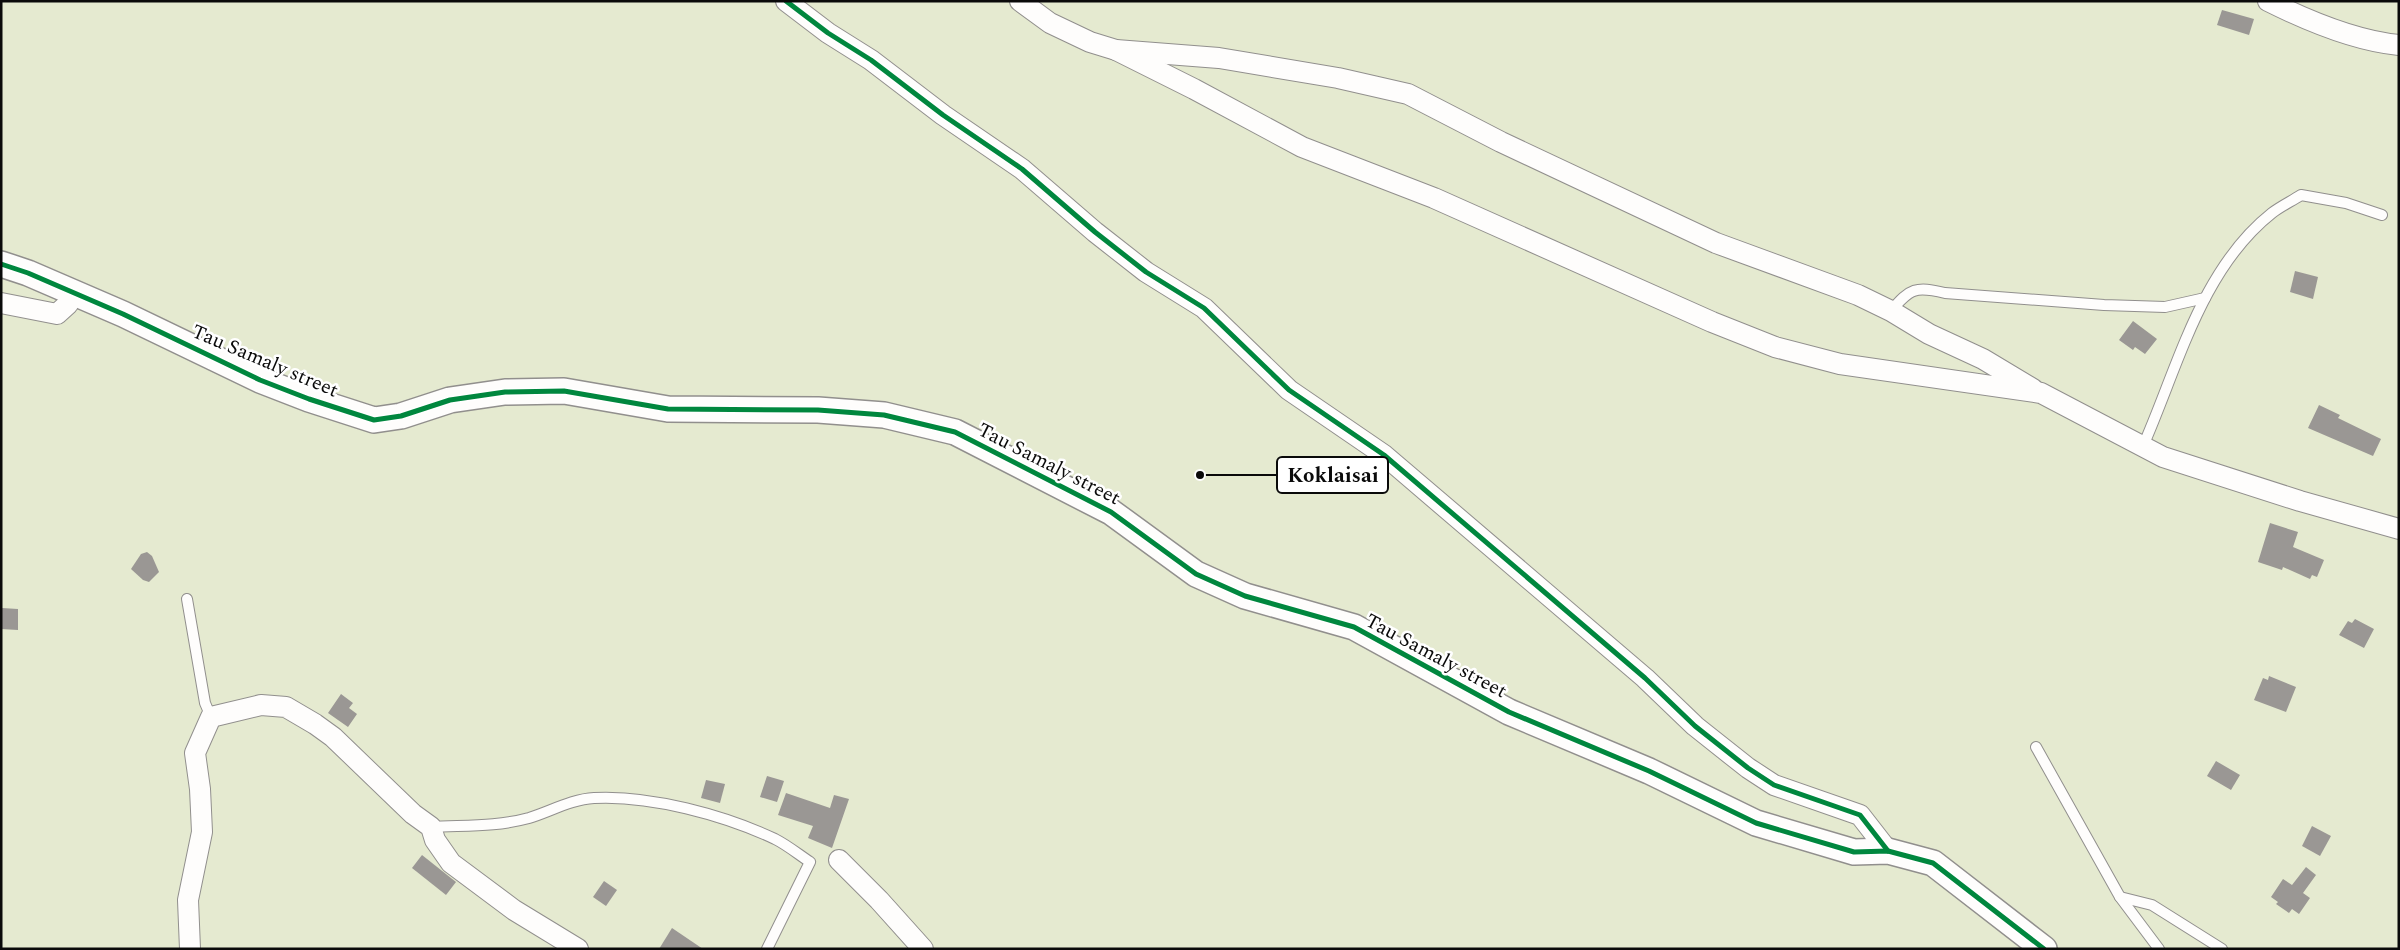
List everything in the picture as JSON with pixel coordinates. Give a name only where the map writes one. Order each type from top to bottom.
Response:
[{"type":"street","points":[[786,1],[828,34],[871,60],[944,116],[1022,170],[1094,232],[1146,272],[1204,308],[1289,390],[1384,455],[1645,678],[1695,726],[1748,768],[1774,785],[1860,815],[1888,851]]},
{"type":"street","points":[[1020,1],[1050,23],[1090,42],[1116,50],[1302,147],[1434,198],[1694,315],[1775,347],[1840,364],[2041,393]]},
{"type":"street","points":[[2268,1],[2294,14],[2379,44],[2399,45]]},
{"type":"street","points":[[1116,50],[1219,58],[1338,78],[1408,94],[1501,142],[1716,243],[1858,295],[1891,311],[1929,334],[1983,359],[2041,393],[2163,457],[2300,501],[2399,529]]},
{"type":"street","name":"Tau Samaly street","points":[[1,264],[70,291],[260,380],[309,399],[374,420],[401,416],[450,400],[505,392],[564,391],[668,409],[818,410],[884,415],[956,432],[1111,512],[1196,574],[1245,596],[1354,628],[1509,712],[1649,771],[1756,823],[1854,852],[1888,851],[1933,863],[2044,949]]},
{"type":"street","points":[[1,303],[57,314],[68,304],[70,291]]},
{"type":"street","points":[[190,949],[188,900],[202,832],[200,789],[195,753],[211,717],[261,705],[286,707],[333,736],[413,814],[431,827],[435,840],[451,863],[514,910],[578,949]]},
{"type":"street","points":[[839,860],[879,900],[923,949]]},
{"type":"lane","points":[[2143,446],[2205,298],[2247,238],[2272,213],[2301,195],[2346,203],[2382,215]]},
{"type":"lane","points":[[1891,311],[1906,293],[1923,287],[1945,293],[2148,307],[2165,307],[2205,298]]},
{"type":"lane","points":[[187,599],[204,703],[211,717]]},
{"type":"lane","points":[[2036,747],[2120,897],[2159,949]]},
{"type":"lane","points":[[431,827],[492,826],[528,818],[593,798],[657,803],[723,819],[776,840],[810,862],[767,949]]},
{"type":"lane","points":[[2120,897],[2152,905],[2222,949]]},
{"type":"green space","points":[[1,1],[2399,1],[2399,949],[1,949]]},
{"type":"building","points":[[2222,10],[2254,19],[2249,35],[2217,25]]},
{"type":"building","points":[[2295,271],[2318,277],[2313,299],[2290,292]]},
{"type":"building","points":[[2133,321],[2157,339],[2145,354],[2135,347],[2133,350],[2119,340]]},
{"type":"building","points":[[2319,405],[2340,415],[2338,418],[2381,439],[2373,456],[2308,428]]},
{"type":"building","points":[[2270,523],[2298,532],[2293,547],[2324,560],[2317,577],[2312,575],[2310,579],[2283,567],[2282,570],[2258,562]]},
{"type":"building","points":[[147,552],[152,556],[159,572],[149,582],[143,580],[131,569],[141,554]]},
{"type":"building","points":[[2,608],[18,609],[18,630],[1,629]]},
{"type":"building","points":[[2355,619],[2374,629],[2364,648],[2339,635],[2348,621],[2352,623]]},
{"type":"building","points":[[2269,676],[2296,687],[2286,712],[2254,700],[2263,678],[2268,680]]},
{"type":"building","points":[[341,694],[353,703],[349,708],[357,714],[348,727],[328,713]]},
{"type":"building","points":[[2216,761],[2240,775],[2231,790],[2207,776]]},
{"type":"building","points":[[767,776],[784,781],[777,802],[760,797]]},
{"type":"building","points":[[706,780],[725,784],[720,803],[701,798]]},
{"type":"building","points":[[786,793],[830,808],[834,795],[849,799],[832,848],[808,838],[813,826],[778,815]]},
{"type":"building","points":[[2312,826],[2331,836],[2320,856],[2302,846]]},
{"type":"building","points":[[422,855],[456,882],[446,895],[412,868]]},
{"type":"building","points":[[2306,867],[2316,875],[2303,893],[2310,898],[2299,914],[2292,909],[2289,913],[2276,904],[2278,902],[2271,897],[2283,879],[2292,885]]},
{"type":"building","points":[[604,881],[617,890],[606,906],[593,897]]},
{"type":"building","points":[[672,928],[703,949],[659,949]]},
{"type":"cycle path","points":[[786,1],[828,33],[871,60],[943,115],[1022,169],[1095,232],[1146,272],[1204,308],[1289,390],[1384,455],[1645,678],[1695,726],[1748,768],[1774,785],[1860,815],[1888,851]]},
{"type":"cycle path","points":[[1,264],[28,273],[123,314],[260,380],[309,399],[374,420],[401,416],[450,400],[505,392],[564,391],[668,409],[818,410],[884,415],[955,432],[1111,512],[1196,574],[1245,596],[1354,627],[1509,712],[1649,771],[1756,823],[1854,852],[1888,851],[1933,863],[2044,949]]},
{"type":"place","name":"Koklaisai","points":[[1200,475]]}]
